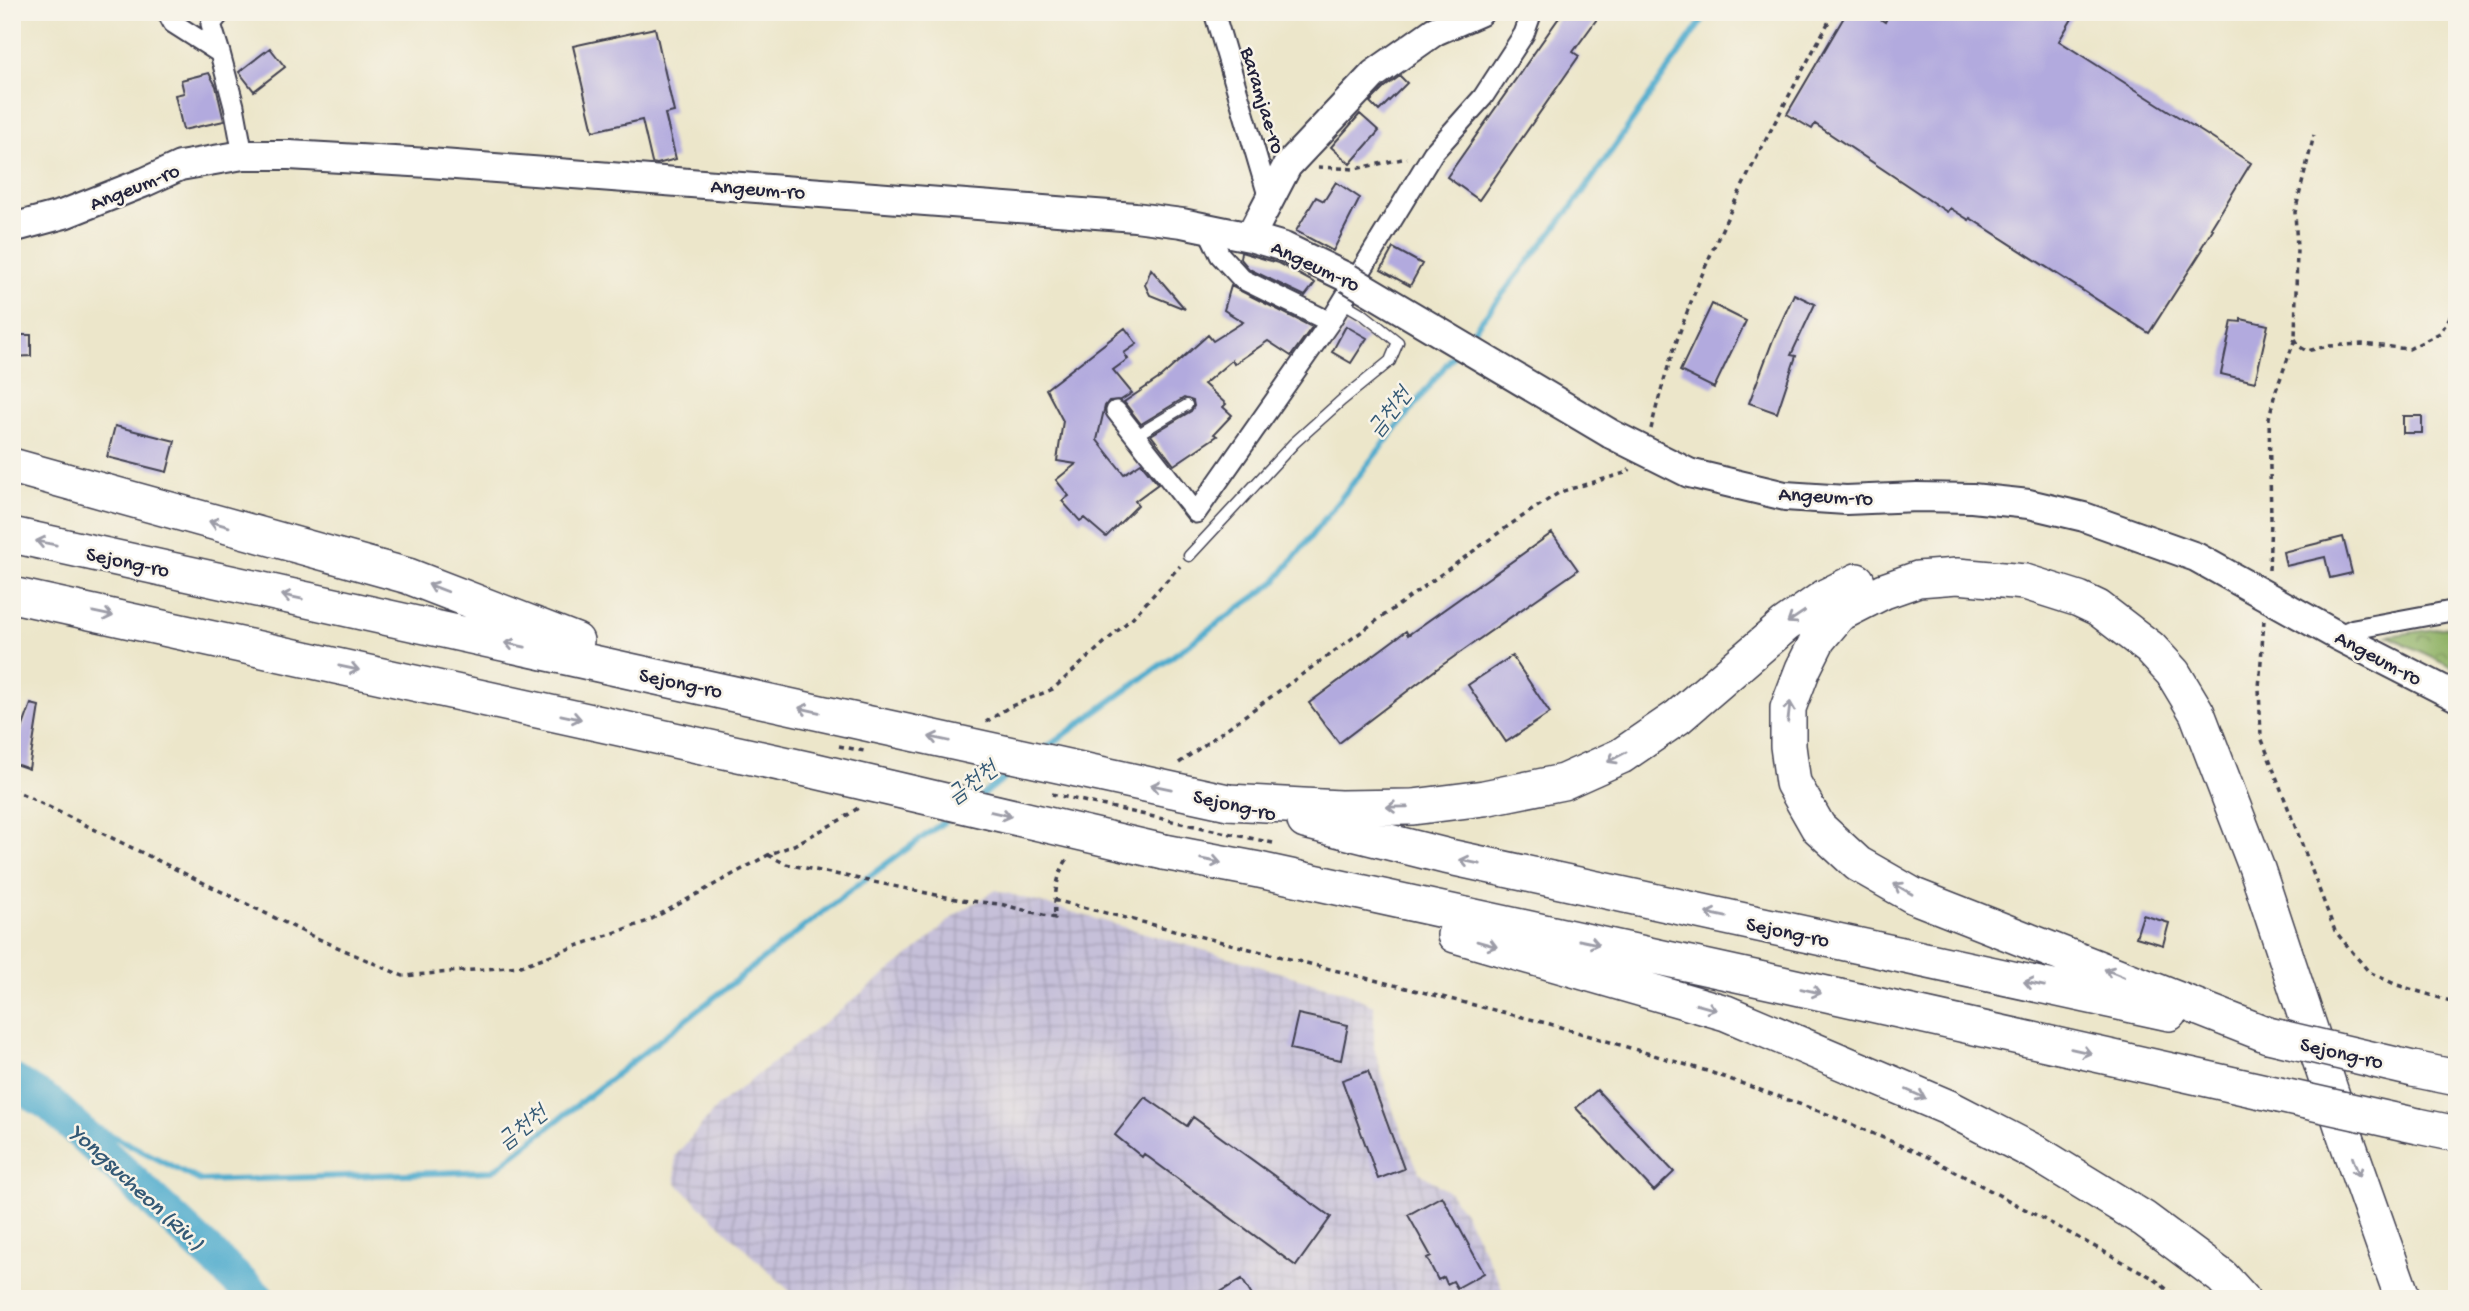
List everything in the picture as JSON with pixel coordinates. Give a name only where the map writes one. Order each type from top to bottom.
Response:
[{"type":"highway","points":[[12,466],[408,576],[684,683]]},
{"type":"highway","name":"Sejong-ro","points":[[12,535],[1228,802],[1446,856],[2268,1035],[2457,1079]]},
{"type":"highway","points":[[1228,802],[1340,808],[1413,807],[1484,798],[1563,782],[1621,756],[1678,717],[1785,625],[1825,597],[1870,574],[1914,559],[1951,553],[2026,561],[2083,581],[2129,606],[2160,629],[2188,659],[2214,703],[2278,863],[2427,1299]]},
{"type":"highway","points":[[2268,1035],[1914,896],[1858,864],[1818,827],[1793,783],[1788,746],[1788,708],[1818,639],[1839,614],[1918,579],[1957,576],[2025,582],[2079,599],[2098,608],[2150,648],[2173,673],[2197,713],[2257,869],[2345,1135],[2403,1299]]},
{"type":"highway","points":[[12,594],[816,771],[1164,852],[1259,870],[2457,1134]]},
{"type":"highway","points":[[1259,870],[1449,933],[1727,1013],[1947,1107],[2038,1154],[2144,1219],[2222,1277],[2242,1299]]},
{"type":"highway","points":[[2144,1219],[2216,1299]]},
{"type":"street","points":[[167,12],[173,23],[220,53]]},
{"type":"street","points":[[221,12],[211,24],[234,106],[243,155]]},
{"type":"street","name":"Baramjae-ro","points":[[1214,12],[1270,202]]},
{"type":"street","points":[[1250,237],[1287,166],[1374,74],[1435,32],[1479,12]]},
{"type":"street","points":[[1116,411],[1196,513],[1330,321],[1345,290],[1433,153],[1483,97],[1524,34],[1532,12]]},
{"type":"street","name":"Angeum-ro","points":[[12,228],[64,214],[180,166],[243,155],[429,163],[1135,217],[1182,223],[1284,247],[1345,290],[1611,434],[1689,472],[1785,496],[1846,500],[1917,497],[1972,499],[2029,504],[2084,517],[2196,558],[2457,697]]},
{"type":"street","points":[[1208,229],[1220,255],[1242,279],[1330,321]]},
{"type":"street","points":[[2338,636],[2354,629],[2457,610]]},
{"type":"lane","points":[[1189,556],[1294,443],[1390,361],[1398,342],[1364,315],[1345,290]]},
{"type":"lane","points":[[1135,436],[1187,405]]},
{"type":"path","points":[[1174,767],[1511,524],[1560,492],[1628,472],[1644,451],[1674,350],[1709,255],[1770,131],[1834,12]]},
{"type":"path","points":[[2314,135],[2295,212],[2295,339],[2275,393],[2269,418],[2271,557],[2264,596],[2264,635],[2259,688],[2261,737],[2335,931],[2369,972],[2397,985],[2457,1003]]},
{"type":"path","points":[[1287,166],[1355,169],[1433,153]]},
{"type":"path","points":[[2295,339],[2300,347],[2307,351],[2328,346],[2362,344],[2409,349],[2440,333],[2457,306]]},
{"type":"path","points":[[976,729],[1009,707],[1053,689],[1133,617],[1189,556]]},
{"type":"path","points":[[12,789],[312,936],[404,976],[520,966],[648,921],[768,855],[830,826],[865,804]]},
{"type":"path","points":[[1116,811],[1126,803]]},
{"type":"path","points":[[768,855],[786,864],[961,900],[1000,904],[1055,918],[1054,900],[1065,861],[1074,851]]},
{"type":"path","points":[[1054,900],[1550,1024],[1719,1075],[1827,1114],[1928,1157],[2153,1278],[2179,1299]]},
{"type":"shaded area","points":[[996,890],[1348,993],[1374,1006],[1374,1048],[1394,1113],[1419,1172],[1450,1193],[1466,1216],[1500,1283],[1505,1299],[798,1299],[676,1183],[675,1156],[718,1106],[920,947],[955,915]]},
{"type":"green space","points":[[2457,626],[2457,669],[2388,636]]},
{"type":"building","points":[[1563,12],[1602,12],[1573,52],[1579,56],[1479,200],[1447,177]]},
{"type":"building","points":[[1847,12],[1869,12],[1885,22],[1890,12],[2076,12],[2059,41],[2251,163],[2211,228],[2213,229],[2201,248],[2203,249],[2149,333],[1970,218],[1969,220],[1950,208],[1947,212],[1815,124],[1812,129],[1787,114]]},
{"type":"building","points":[[655,28],[674,112],[665,114],[676,159],[657,164],[652,163],[642,120],[593,131],[573,46]]},
{"type":"building","points":[[270,48],[285,67],[254,91],[239,72]]},
{"type":"building","points":[[209,73],[216,86],[224,121],[183,130],[175,95],[184,93],[181,80]]},
{"type":"building","points":[[1400,76],[1407,83],[1379,111],[1370,102]]},
{"type":"building","points":[[1360,114],[1379,131],[1350,164],[1331,147]]},
{"type":"building","points":[[1336,182],[1360,198],[1333,251],[1296,231],[1316,197],[1324,201]]},
{"type":"building","points":[[1393,248],[1422,264],[1410,286],[1381,270]]},
{"type":"building","points":[[1241,252],[1278,263],[1315,283],[1305,296],[1249,269],[1240,258]]},
{"type":"building","points":[[1151,269],[1185,309],[1150,295],[1145,285]]},
{"type":"building","points":[[1231,286],[1312,327],[1291,356],[1268,341],[1234,364],[1232,360],[1204,384],[1226,404],[1223,407],[1232,415],[1214,434],[1217,436],[1174,465],[1151,435],[1191,411],[1193,401],[1184,398],[1141,424],[1124,402],[1161,377],[1208,335],[1213,341],[1243,322],[1224,310]]},
{"type":"building","points":[[1794,294],[1815,304],[1791,355],[1796,356],[1777,413],[1749,403]]},
{"type":"building","points":[[1712,304],[1746,321],[1714,388],[1680,371]]},
{"type":"building","points":[[2241,319],[2268,325],[2255,382],[2221,374],[2232,321],[2241,322]]},
{"type":"building","points":[[1346,326],[1367,338],[1351,363],[1332,352]]},
{"type":"building","points":[[1125,328],[1137,344],[1124,353],[1128,359],[1113,370],[1132,393],[1121,400],[1109,401],[1105,406],[1097,440],[1124,474],[1141,463],[1158,484],[1135,501],[1138,505],[1106,537],[1084,518],[1080,521],[1062,501],[1069,496],[1056,480],[1076,464],[1057,461],[1063,421],[1046,389]]},
{"type":"building","points":[[12,335],[31,335],[31,356],[12,357]]},
{"type":"building","points":[[2403,416],[2422,416],[2422,433],[2403,433]]},
{"type":"building","points":[[115,426],[175,441],[167,472],[107,457]]},
{"type":"building","points":[[1552,533],[1578,570],[1438,668],[1339,743],[1309,703],[1406,631],[1408,635]]},
{"type":"building","points":[[2343,537],[2352,573],[2330,578],[2325,557],[2286,566],[2283,552]]},
{"type":"building","points":[[1512,656],[1550,713],[1506,742],[1468,685]]},
{"type":"building","points":[[31,704],[39,706],[29,769],[12,763],[12,757]]},
{"type":"building","points":[[2143,915],[2169,923],[2163,945],[2136,937]]},
{"type":"building","points":[[1298,1014],[1348,1025],[1341,1060],[1290,1049]]},
{"type":"building","points":[[1368,1071],[1404,1169],[1378,1179],[1342,1080]]},
{"type":"building","points":[[1597,1090],[1674,1172],[1654,1191],[1576,1108]]},
{"type":"building","points":[[1145,1097],[1187,1126],[1193,1117],[1331,1217],[1296,1266],[1115,1135]]},
{"type":"building","points":[[1442,1196],[1484,1273],[1457,1288],[1453,1281],[1447,1284],[1444,1277],[1438,1280],[1427,1258],[1431,1256],[1408,1215]]},
{"type":"building","points":[[1242,1279],[1254,1299],[1209,1299]]},
{"type":"waterway","name":"금천천","points":[[1466,340],[1578,199],[1708,12]]},
{"type":"waterway","name":"금천천","points":[[1046,748],[1275,582],[1457,351]]},
{"type":"waterway","name":"금천천","points":[[981,796],[1017,769]]},
{"type":"waterway","name":"금천천","points":[[50,1104],[201,1181],[493,1171],[856,886],[952,816]]},
{"type":"waterway","name":"Yongsucheon (Riv.)","points":[[12,1081],[50,1104],[258,1299]]}]
